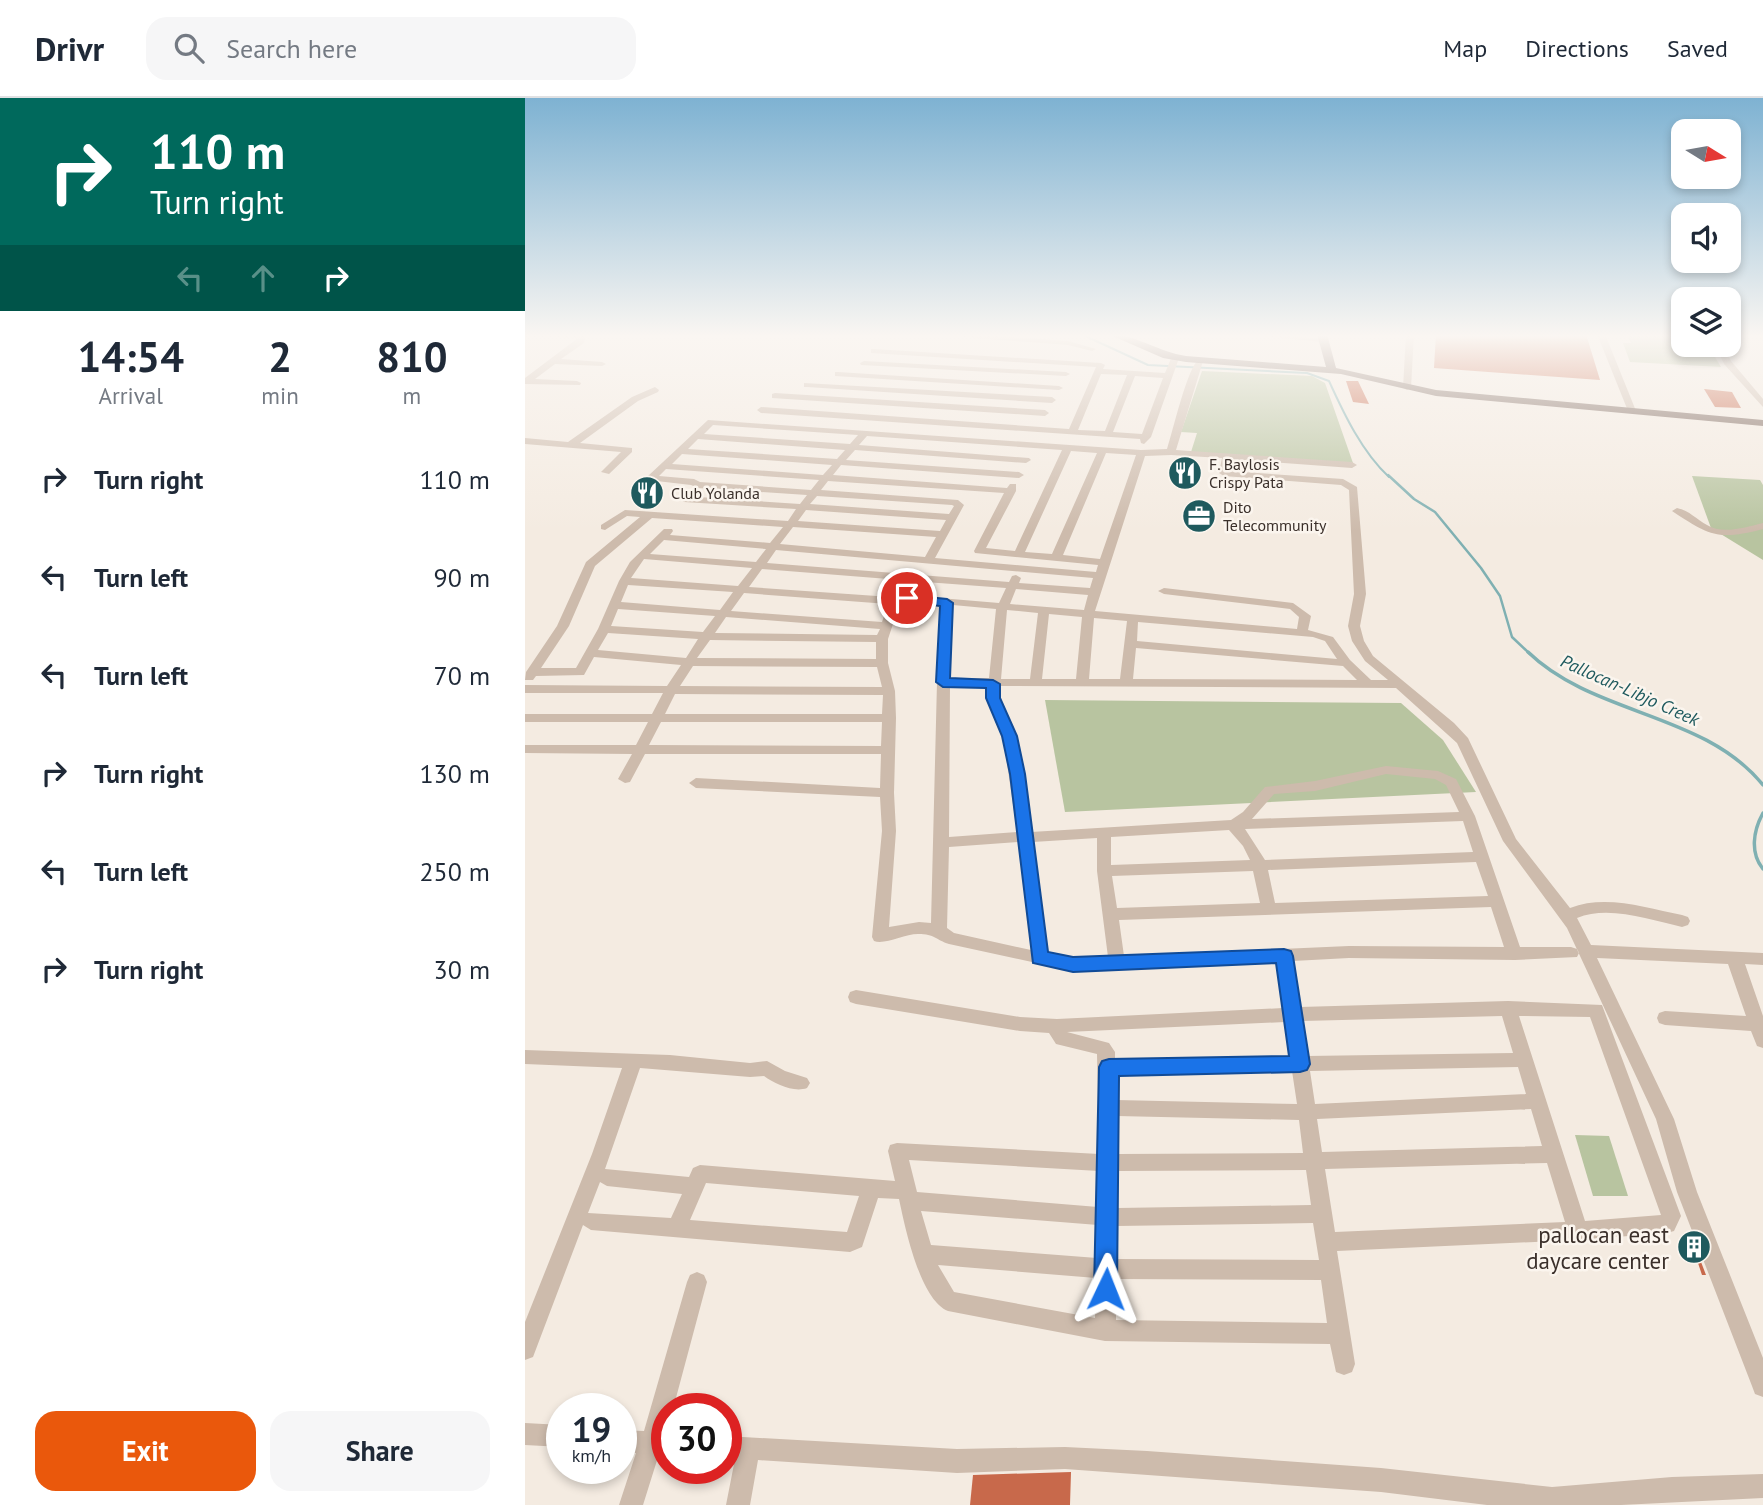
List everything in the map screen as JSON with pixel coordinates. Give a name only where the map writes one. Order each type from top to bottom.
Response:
[{"type":"main road","points":[[1506,400],[1763,424]]},
{"type":"street","points":[[570,445],[588,436],[633,400]]},
{"type":"street","points":[[772,400],[760,413],[1108,433],[1145,439],[1159,400]]},
{"type":"street","points":[[833,400],[1045,413]]},
{"type":"street","points":[[1037,429],[1052,400],[1046,400]]},
{"type":"street","points":[[1073,432],[1087,400]]},
{"type":"street","points":[[1108,433],[1121,400]]},
{"type":"street","points":[[1171,452],[1186,400]]},
{"type":"street","points":[[1627,400],[1632,411]]},
{"type":"street","points":[[929,559],[959,505],[955,502],[698,485],[694,482],[651,478],[711,422],[1034,446],[1142,453],[1171,452],[1352,465]]},
{"type":"street","points":[[737,472],[781,428]]},
{"type":"street","points":[[625,779],[655,719],[706,636],[825,478],[864,434]]},
{"type":"street","points":[[697,436],[1026,460]]},
{"type":"street","points":[[525,441],[629,450],[606,471]]},
{"type":"street","points":[[1034,446],[979,551],[1098,575]]},
{"type":"street","points":[[1040,958],[1015,762],[1010,736],[993,698],[993,684],[1002,608],[1013,585],[1019,561],[1068,448]]},
{"type":"street","points":[[1056,558],[1102,450]]},
{"type":"street","points":[[681,451],[1019,475]]},
{"type":"street","points":[[1083,684],[1088,616],[1098,575],[1142,453]]},
{"type":"street","points":[[1227,456],[1224,473],[1343,482],[1355,489],[1360,594],[1354,626],[1358,641],[1369,658],[1463,741],[1510,841],[1567,916],[1580,952],[1665,1119],[1687,1192],[1763,1386]]},
{"type":"street","points":[[1283,477],[1286,460]]},
{"type":"street","points":[[666,466],[1011,491]]},
{"type":"street","points":[[667,516],[698,485]]},
{"type":"street","points":[[684,499],[953,517]]},
{"type":"street","points":[[1677,511],[1712,530],[1734,532],[1763,526]]},
{"type":"street","points":[[605,527],[625,513],[943,534]]},
{"type":"street","points":[[529,678],[563,626],[590,564],[649,515]]},
{"type":"street","points":[[529,678],[580,672],[604,629],[624,581],[640,556],[686,517]]},
{"type":"street","points":[[661,537],[929,559],[1019,561],[1056,558],[1103,562]]},
{"type":"street","points":[[640,556],[1094,592]]},
{"type":"street","points":[[908,578],[895,601],[883,633],[882,663],[889,691],[890,718],[887,793],[889,831],[880,937],[898,930],[939,930],[949,937],[1073,965],[1349,952],[1580,952],[1763,959]]},
{"type":"street","points":[[624,581],[895,601],[907,598],[1302,633],[1329,639],[1346,663],[1368,684]]},
{"type":"street","points":[[1164,591],[1293,606],[1305,616],[1302,633]]},
{"type":"street","points":[[939,930],[947,603]]},
{"type":"street","points":[[615,605],[723,612],[883,633]]},
{"type":"street","points":[[1035,684],[1044,612]]},
{"type":"street","points":[[1126,684],[1133,619]]},
{"type":"street","points":[[604,629],[706,636],[883,633]]},
{"type":"street","points":[[1130,644],[1346,663]]},
{"type":"street","points":[[592,653],[689,662],[882,663]]},
{"type":"street","points":[[943,682],[1399,684]]},
{"type":"street","points":[[525,689],[889,691]]},
{"type":"street","points":[[525,718],[890,718]]},
{"type":"street","points":[[525,749],[889,750]]},
{"type":"street","points":[[1233,825],[1248,815],[1270,790],[1315,786],[1386,770],[1438,775],[1451,782],[1468,816],[1515,954]]},
{"type":"street","points":[[697,783],[887,793]]},
{"type":"street","points":[[943,842],[1233,825],[1468,816]]},
{"type":"street","points":[[1233,825],[1247,838],[1261,866],[1268,907]]},
{"type":"street","points":[[1104,833],[1104,871],[1117,963]]},
{"type":"street","points":[[1104,871],[1480,857]]},
{"type":"street","points":[[1111,914],[1498,901]]},
{"type":"street","points":[[1567,916],[1579,909],[1594,907],[1682,920]]},
{"type":"street","points":[[1284,956],[1344,1364]]},
{"type":"street","points":[[1735,960],[1763,1041]]},
{"type":"street","points":[[856,997],[1020,1024],[1057,1026],[1292,1013],[1596,1010],[1671,1216],[1667,1224],[1577,1231],[1326,1242]]},
{"type":"street","points":[[1509,1009],[1577,1231]]},
{"type":"street","points":[[1665,1018],[1757,1024]]},
{"type":"street","points":[[1057,1026],[1062,1039],[1105,1049],[1109,1067],[1105,1330]]},
{"type":"street","points":[[525,1057],[634,1060],[750,1070],[768,1069],[780,1077],[801,1083]]},
{"type":"street","points":[[525,1349],[601,1154],[634,1060]]},
{"type":"street","points":[[1109,1067],[1524,1060]]},
{"type":"street","points":[[1109,1108],[1307,1112],[1537,1101]]},
{"type":"street","points":[[1340,1334],[1105,1330],[948,1301],[941,1294],[924,1254],[897,1152],[1109,1163],[1314,1161],[1554,1154]]},
{"type":"street","points":[[677,1227],[700,1174],[871,1189],[909,1196],[1108,1217],[1322,1214]]},
{"type":"street","points":[[607,1177],[694,1186]]},
{"type":"street","points":[[591,1221],[853,1241],[871,1189]]},
{"type":"street","points":[[924,1254],[1106,1269],[1330,1270]]},
{"type":"street","points":[[667,1393],[697,1282]]},
{"type":"street","points":[[525,1434],[546,1435]]},
{"type":"street","points":[[742,1448],[957,1461],[1065,1458],[1147,1463],[1381,1480],[1552,1499],[1672,1489],[1763,1486]]},
{"type":"street","points":[[631,1505],[651,1459]]},
{"type":"street","points":[[738,1484],[738,1505]]},
{"type":"green space","points":[[1192,400],[1331,400],[1353,463],[1191,452],[1197,433],[1181,432]]},
{"type":"green space","points":[[1692,476],[1760,480],[1763,485],[1763,560],[1711,528]]},
{"type":"green space","points":[[1045,700],[1401,703],[1443,740],[1476,792],[1065,812]]},
{"type":"green space","points":[[1575,1135],[1609,1136],[1628,1196],[1593,1196]]},
{"type":"building","points":[[1352,400],[1367,400],[1369,404]]},
{"type":"building","points":[[1711,400],[1736,400],[1741,408],[1715,407]]},
{"type":"building","points":[[1682,1241],[1693,1241],[1706,1275],[1702,1275],[1695,1254],[1687,1254]]},
{"type":"building","points":[[1071,1472],[1070,1505],[970,1505],[973,1475]]},
{"type":"waterway","name":"Pallocan-Libjo Creek","points":[[1338,400],[1362,444],[1389,477]]},
{"type":"waterway","name":"Pallocan-Libjo Creek","points":[[1388,475],[1414,499],[1435,512],[1481,568],[1500,596],[1512,637],[1530,654]]},
{"type":"waterway","name":"Pallocan-Libjo Creek","points":[[1528,652],[1555,673],[1584,690],[1711,742],[1739,761],[1763,785]]},
{"type":"waterway","name":"Pallocan-Libjo Creek","points":[[1763,813],[1754,842],[1756,856],[1763,869]]},
{"type":"place","name":"F. Baylosis Crispy Pata","points":[[1185,473]]},
{"type":"place","name":"Club Yolanda","points":[[647,493]]},
{"type":"place","name":"Dito Telecommunity","points":[[1199,516]]},
{"type":"place","name":"pallocan east daycare center","points":[[1694,1247]]},
{"type":"route","points":[[907,598],[947,603],[943,682],[993,684],[993,698],[1010,736],[1017,774],[1040,958],[1073,965],[1284,956],[1300,1064],[1109,1067],[1106,1289]]}]
